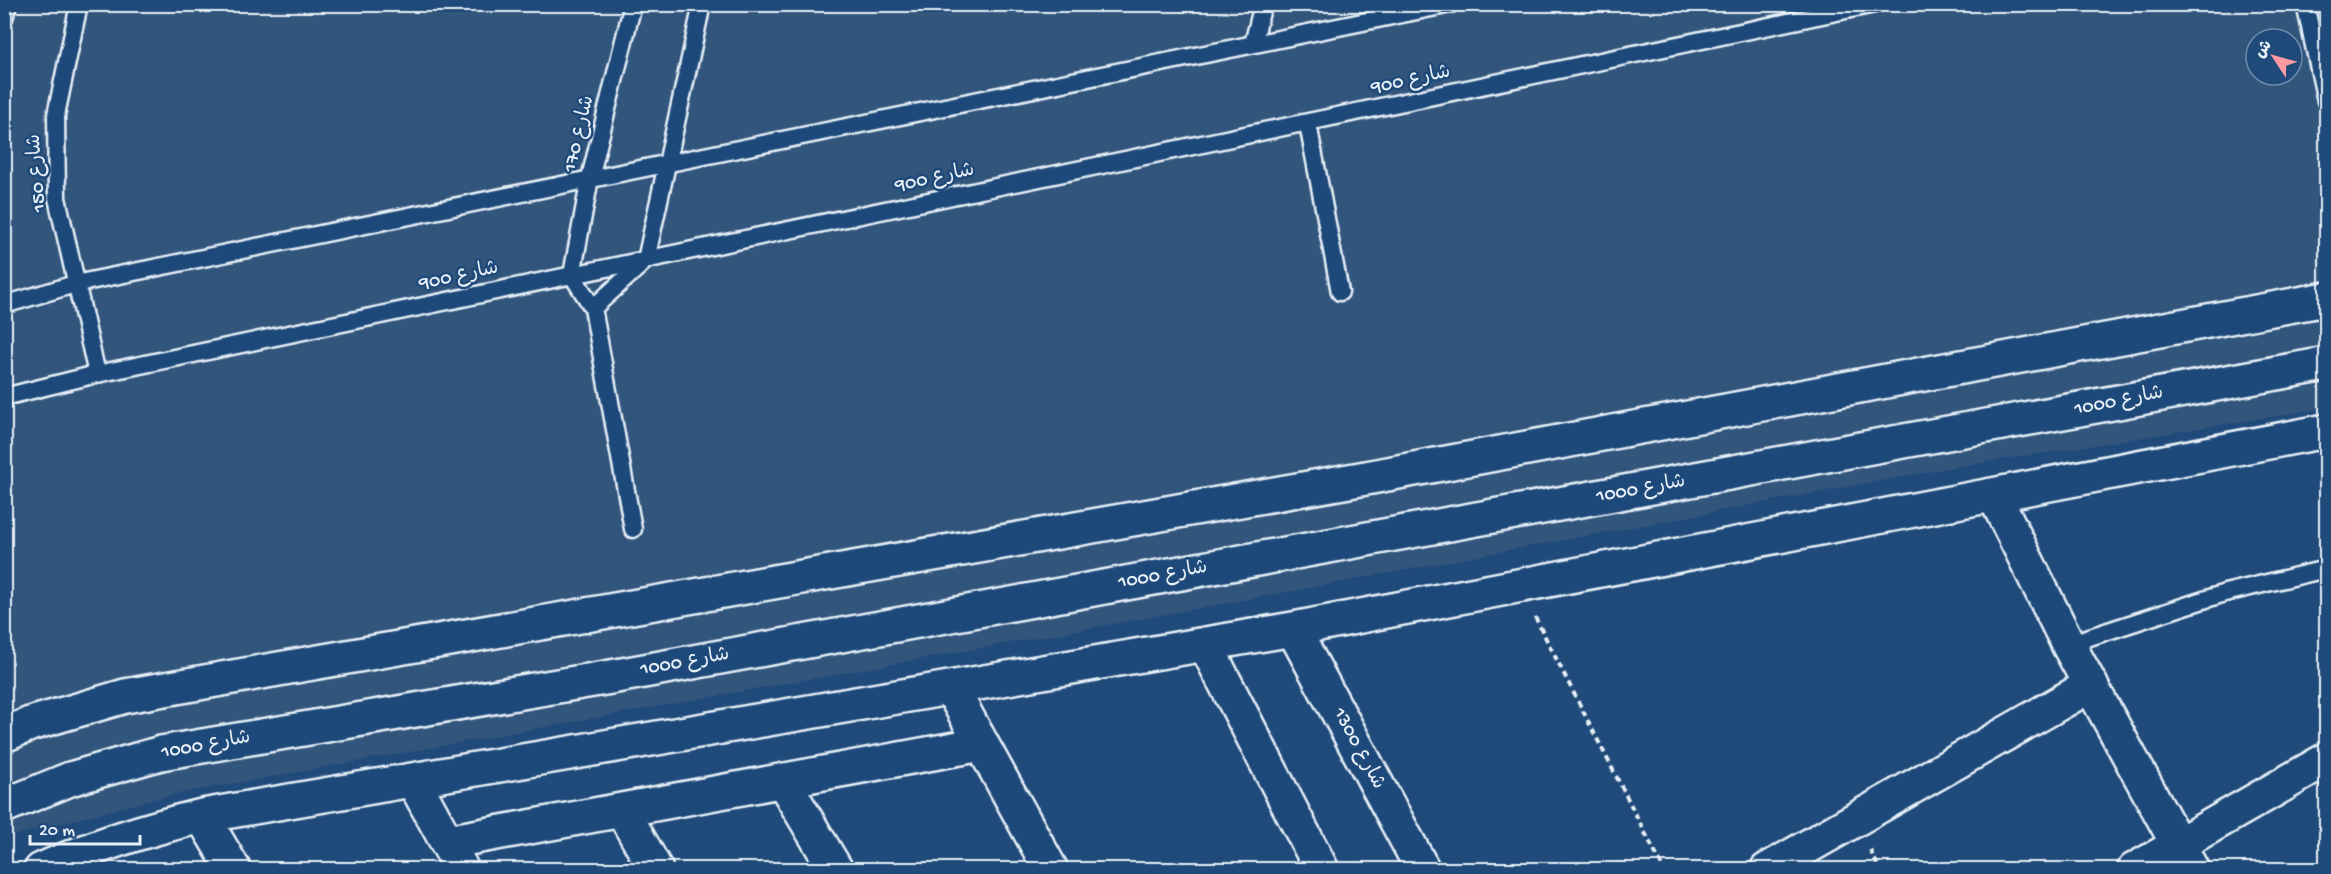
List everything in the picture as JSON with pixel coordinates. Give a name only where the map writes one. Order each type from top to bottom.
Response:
[{"type":"street","points":[[4,735],[30,724],[125,696],[1377,476],[2326,299]]},
{"type":"street","name":"شارع 1000","points":[[4,806],[70,779],[160,753],[622,675],[2326,364]]},
{"type":"street","points":[[41,870],[90,847],[145,829],[202,816],[1293,629],[2326,431]]},
{"type":"street","points":[[1994,495],[2068,644],[2185,857]]},
{"type":"street","name":"شارع 1300","points":[[1293,629],[1423,870]]},
{"type":"street","points":[[1205,644],[1322,870]]},
{"type":"street","points":[[1767,870],[2091,685]]},
{"type":"street","points":[[951,688],[1051,870]]},
{"type":"street","points":[[413,780],[454,856],[622,810],[982,744]]},
{"type":"street","points":[[2134,870],[2185,857],[2326,760]]},
{"type":"street","points":[[783,781],[836,870]]},
{"type":"street","points":[[622,810],[656,870]]},
{"type":"street","points":[[202,816],[234,870]]},
{"type":"lane","points":[[4,18],[8,4]]},
{"type":"lane","name":"شارع 150","points":[[79,4],[56,115],[57,198],[97,374]]},
{"type":"lane","name":"شارع 170","points":[[572,275],[590,178],[633,4]]},
{"type":"lane","points":[[593,308],[646,260],[702,4]]},
{"type":"lane","points":[[1253,45],[1263,4]]},
{"type":"lane","points":[[4,305],[75,284],[1451,4]]},
{"type":"lane","name":"شارع 900","points":[[4,397],[97,374],[1308,124],[1875,4]]},
{"type":"lane","points":[[2305,4],[2326,101]]},
{"type":"lane","points":[[1308,124],[1340,292]]},
{"type":"lane","points":[[572,275],[593,308],[633,529]]},
{"type":"lane","points":[[2068,644],[2225,593],[2326,569]]},
{"type":"path","points":[[1520,587],[1664,870]]},
{"type":"shaded area","points":[[5,5],[2326,5],[2326,408],[1949,468],[1217,605],[166,796],[5,838]]}]
